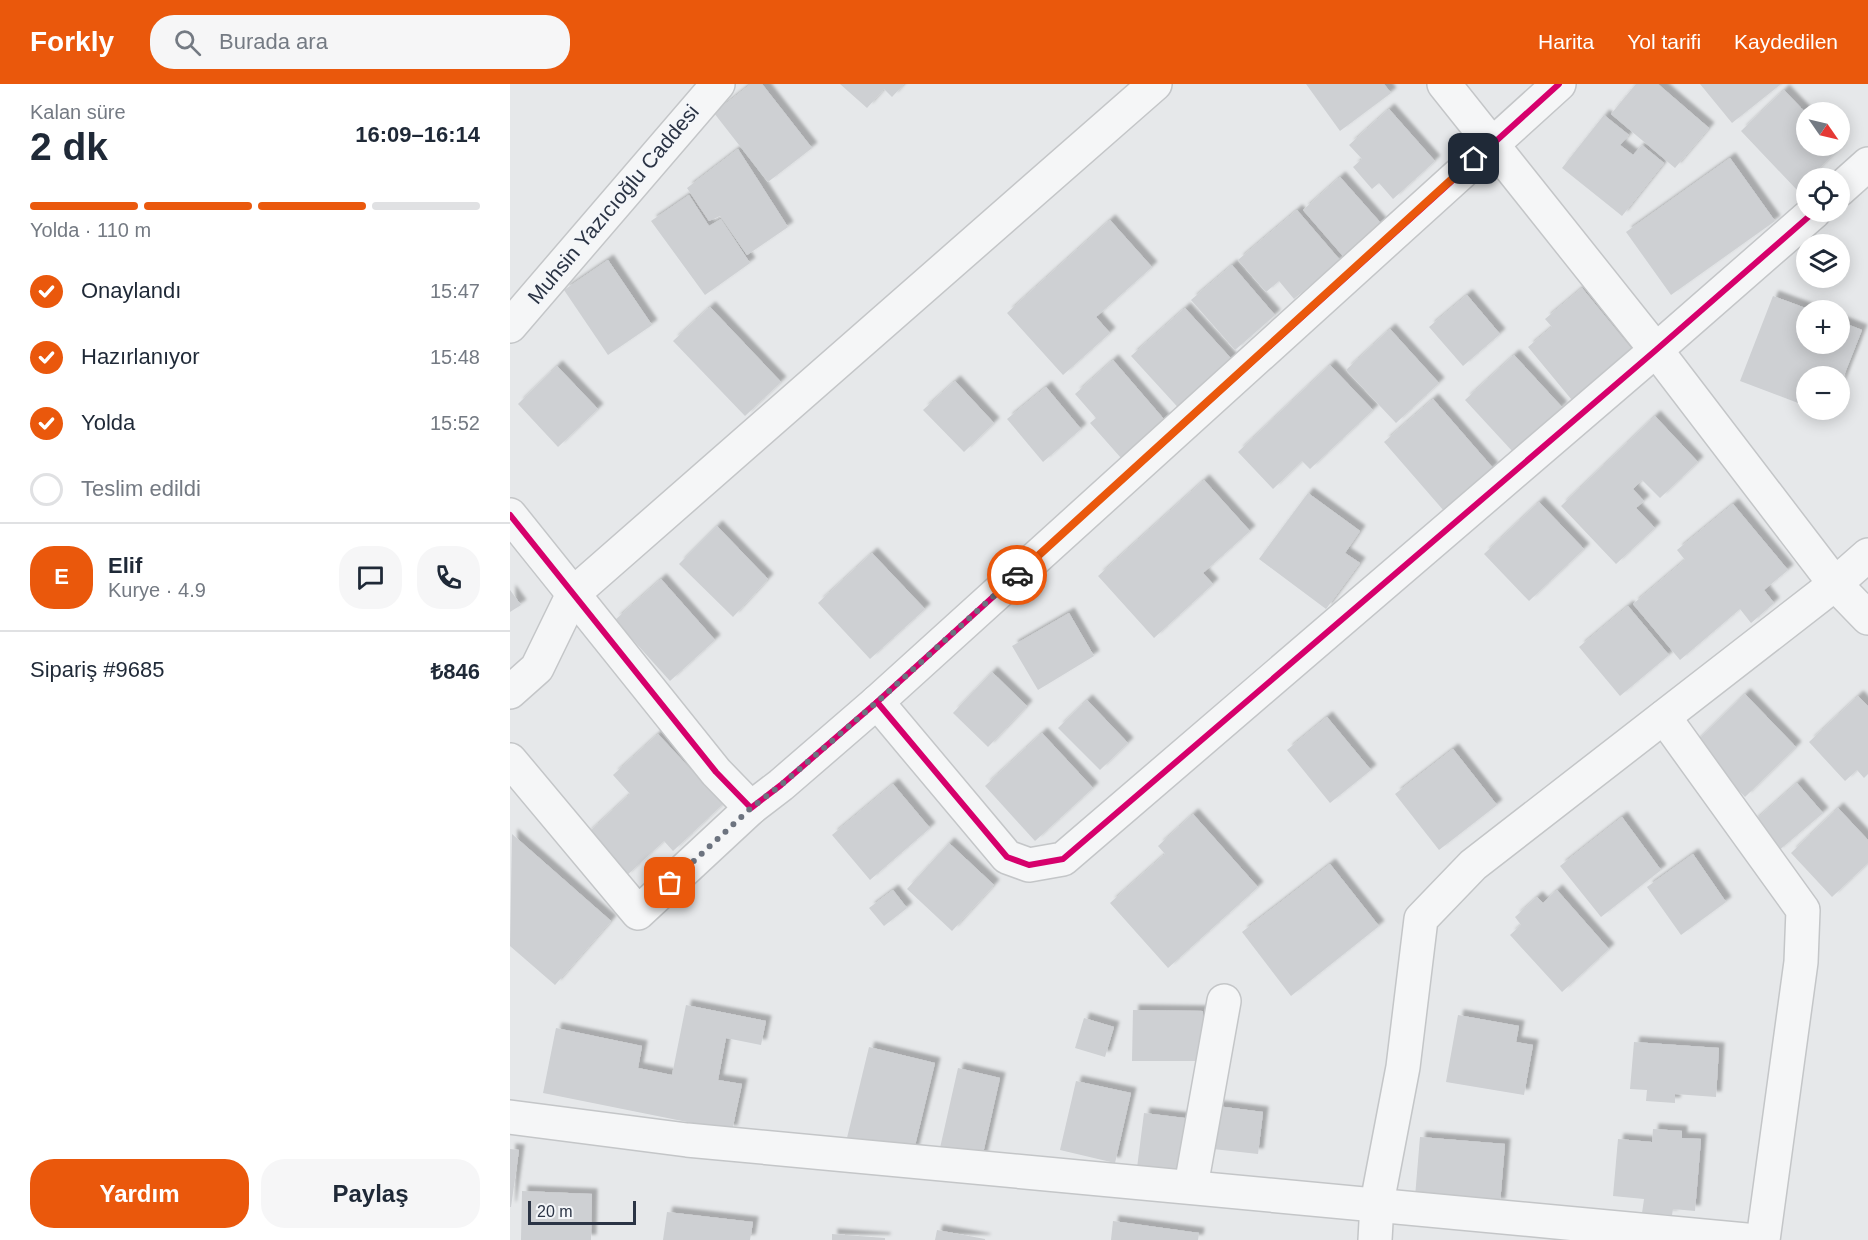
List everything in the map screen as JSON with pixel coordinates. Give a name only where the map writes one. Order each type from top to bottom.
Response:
[{"type":"street","name":"Muhsin Yazıcıoğlu Caddesi","points":[[510,326],[702,99],[718,84]]},
{"type":"street","points":[[510,692],[537,668],[573,594],[1155,84]]},
{"type":"street","points":[[1444,84],[1656,350],[1835,584],[1868,618]]},
{"type":"street","points":[[510,760],[638,912],[751,808],[877,702],[1559,84]]},
{"type":"street","points":[[1850,180],[1868,164]]},
{"type":"street","points":[[877,702],[1007,857],[1029,865],[1063,859],[1803,222]]},
{"type":"street","points":[[510,515],[716,772],[751,808]]},
{"type":"street","points":[[1375,1240],[1377,1203],[1403,1067],[1421,919],[1473,865],[1835,584],[1868,555]]},
{"type":"street","points":[[1664,717],[1803,910],[1801,962],[1762,1240]]},
{"type":"street","points":[[1191,1186],[1224,1001]]},
{"type":"street","points":[[510,1117],[687,1140],[1377,1203],[1746,1240]]},
{"type":"building","points":[[751,84],[762,84],[812,148],[768,182],[714,113]]},
{"type":"building","points":[[840,84],[904,84],[892,97],[884,89],[867,108]]},
{"type":"building","points":[[1306,84],[1384,84],[1391,93],[1340,131]]},
{"type":"building","points":[[1636,84],[1658,84],[1709,128],[1675,168],[1611,114]]},
{"type":"building","points":[[1700,84],[1781,84],[1732,123]]},
{"type":"building","points":[[1784,90],[1796,103],[1796,156],[1832,156],[1820,168],[1796,168],[1796,189],[1741,131]]},
{"type":"building","points":[[1389,109],[1435,161],[1393,199],[1379,183],[1372,189],[1353,167],[1362,159],[1349,145]]},
{"type":"building","points":[[1604,115],[1629,135],[1620,145],[1633,155],[1642,145],[1664,163],[1622,216],[1562,168]]},
{"type":"building","points":[[738,149],[788,227],[747,255],[720,216],[709,221],[687,188]]},
{"type":"building","points":[[1730,158],[1775,221],[1671,295],[1626,232]]},
{"type":"building","points":[[1340,177],[1387,230],[1349,263],[1303,210]]},
{"type":"building","points":[[689,195],[709,226],[721,219],[750,263],[705,295],[651,221]]},
{"type":"building","points":[[1297,210],[1340,260],[1294,299],[1279,281],[1266,292],[1238,260]]},
{"type":"building","points":[[1110,220],[1152,267],[1096,317],[1110,333],[1063,375],[1007,313]]},
{"type":"building","points":[[608,260],[652,325],[608,355],[564,290]]},
{"type":"building","points":[[1232,265],[1275,315],[1235,350],[1191,300]]},
{"type":"building","points":[[1582,288],[1636,354],[1576,405],[1528,347],[1552,327],[1545,319]]},
{"type":"building","points":[[1467,295],[1500,334],[1463,366],[1429,327]]},
{"type":"building","points":[[1773,296],[1796,304],[1796,354],[1850,354],[1850,325],[1862,330],[1848,366],[1796,366],[1796,402],[1740,381]]},
{"type":"building","points":[[710,307],[781,382],[745,416],[673,341]]},
{"type":"building","points":[[1185,308],[1238,366],[1184,414],[1131,356]]},
{"type":"building","points":[[1390,329],[1439,383],[1396,423],[1346,370]]},
{"type":"building","points":[[1514,355],[1562,407],[1513,452],[1465,400]]},
{"type":"building","points":[[1113,360],[1169,425],[1121,458],[1090,423],[1096,418],[1075,394]]},
{"type":"building","points":[[1330,365],[1373,410],[1310,469],[1302,461],[1273,489],[1238,452]]},
{"type":"building","points":[[557,366],[598,409],[558,447],[518,404]]},
{"type":"building","points":[[955,381],[994,423],[964,452],[923,410]]},
{"type":"building","points":[[1046,387],[1081,429],[1043,462],[1007,419]]},
{"type":"building","points":[[1433,399],[1493,468],[1444,511],[1384,442]]},
{"type":"building","points":[[1655,416],[1698,462],[1660,498],[1642,480],[1633,489],[1644,501],[1636,508],[1655,528],[1616,564],[1561,506]]},
{"type":"building","points":[[1204,480],[1250,531],[1203,573],[1213,584],[1154,638],[1098,576]]},
{"type":"building","points":[[1308,493],[1360,531],[1345,553],[1360,563],[1326,609],[1259,559]]},
{"type":"building","points":[[1539,502],[1584,549],[1529,601],[1484,554]]},
{"type":"building","points":[[1733,504],[1788,570],[1764,590],[1774,603],[1751,623],[1740,609],[1680,660],[1633,604],[1685,560],[1677,550]]},
{"type":"building","points":[[717,526],[768,579],[733,617],[679,564]]},
{"type":"building","points":[[872,553],[925,609],[870,659],[818,603]]},
{"type":"building","points":[[661,579],[715,640],[670,681],[615,620]]},
{"type":"building","points":[[510,590],[521,605],[510,612]]},
{"type":"building","points":[[1628,606],[1669,655],[1620,696],[1579,647]]},
{"type":"building","points":[[1069,613],[1094,656],[1038,690],[1012,646]]},
{"type":"building","points":[[992,672],[1027,706],[988,747],[953,713]]},
{"type":"building","points":[[1745,694],[1796,747],[1745,797],[1694,744]]},
{"type":"building","points":[[1858,696],[1868,706],[1868,774],[1864,778],[1857,770],[1845,781],[1809,742]]},
{"type":"building","points":[[1087,700],[1128,743],[1100,770],[1058,728]]},
{"type":"building","points":[[1327,717],[1371,770],[1330,803],[1287,750]]},
{"type":"building","points":[[1042,733],[1093,788],[1035,841],[985,786]]},
{"type":"building","points":[[658,734],[723,804],[673,851],[664,841],[625,877],[586,835],[630,794],[613,775]]},
{"type":"building","points":[[1453,749],[1497,805],[1439,850],[1395,794]]},
{"type":"building","points":[[1797,783],[1823,813],[1777,852],[1752,823]]},
{"type":"building","points":[[893,784],[930,828],[870,880],[832,835]]},
{"type":"building","points":[[1838,808],[1868,840],[1868,863],[1832,897],[1791,853]]},
{"type":"building","points":[[1193,814],[1258,887],[1168,968],[1110,903],[1165,854],[1158,846]]},
{"type":"building","points":[[1622,817],[1661,870],[1601,917],[1560,866]]},
{"type":"building","points":[[512,834],[611,921],[555,985],[510,946]]},
{"type":"building","points":[[949,843],[994,885],[952,931],[907,889]]},
{"type":"building","points":[[1693,854],[1726,902],[1681,935],[1647,887]]},
{"type":"building","points":[[1330,864],[1379,926],[1291,996],[1242,932]]},
{"type":"building","points":[[893,890],[907,908],[884,926],[869,908]]},
{"type":"building","points":[[1557,890],[1609,949],[1562,992],[1510,935],[1521,925],[1515,917],[1537,897],[1543,903]]},
{"type":"building","points":[[686,1005],[766,1021],[761,1045],[726,1038],[718,1080],[742,1084],[732,1131],[543,1093],[556,1028],[642,1046],[638,1068],[672,1075]]},
{"type":"building","points":[[1133,1010],[1203,1011],[1202,1061],[1132,1061]]},
{"type":"building","points":[[1458,1015],[1519,1026],[1516,1042],[1533,1045],[1524,1095],[1446,1082]]},
{"type":"building","points":[[1084,1018],[1114,1027],[1105,1057],[1075,1048]]},
{"type":"building","points":[[1634,1042],[1719,1048],[1716,1097],[1675,1094],[1675,1103],[1646,1101],[1647,1090],[1630,1089]]},
{"type":"building","points":[[869,1047],[935,1063],[912,1158],[846,1142]]},
{"type":"building","points":[[958,1068],[1000,1078],[982,1158],[940,1148]]},
{"type":"building","points":[[1076,1081],[1131,1093],[1115,1163],[1060,1150]]},
{"type":"building","points":[[1209,1105],[1263,1112],[1258,1154],[1204,1148]]},
{"type":"building","points":[[1144,1113],[1193,1119],[1186,1174],[1137,1168]]},
{"type":"building","points":[[1653,1129],[1682,1131],[1682,1138],[1701,1139],[1695,1211],[1673,1209],[1672,1215],[1642,1213],[1644,1199],[1613,1196],[1618,1139],[1652,1142]]},
{"type":"building","points":[[1420,1137],[1505,1144],[1500,1204],[1415,1197]]},
{"type":"building","points":[[510,1149],[519,1150],[511,1207],[510,1207]]},
{"type":"building","points":[[522,1191],[592,1194],[591,1240],[521,1240]]},
{"type":"building","points":[[667,1212],[753,1222],[750,1240],[663,1240]]},
{"type":"building","points":[[1113,1221],[1199,1233],[1198,1240],[1111,1240]]},
{"type":"building","points":[[937,1230],[985,1239],[985,1240],[935,1240]]},
{"type":"building","points":[[832,1234],[885,1238],[885,1240],[832,1240]]},
{"type":"cycle path","points":[[510,515],[716,772],[751,808],[877,702],[1559,84]]},
{"type":"cycle path","points":[[877,702],[1007,857],[1029,865],[1063,859],[1803,222]]},
{"type":"way so far","points":[[670,883],[751,808],[877,702],[1017,575]]},
{"type":"route","points":[[1017,575],[1474,159]]}]
